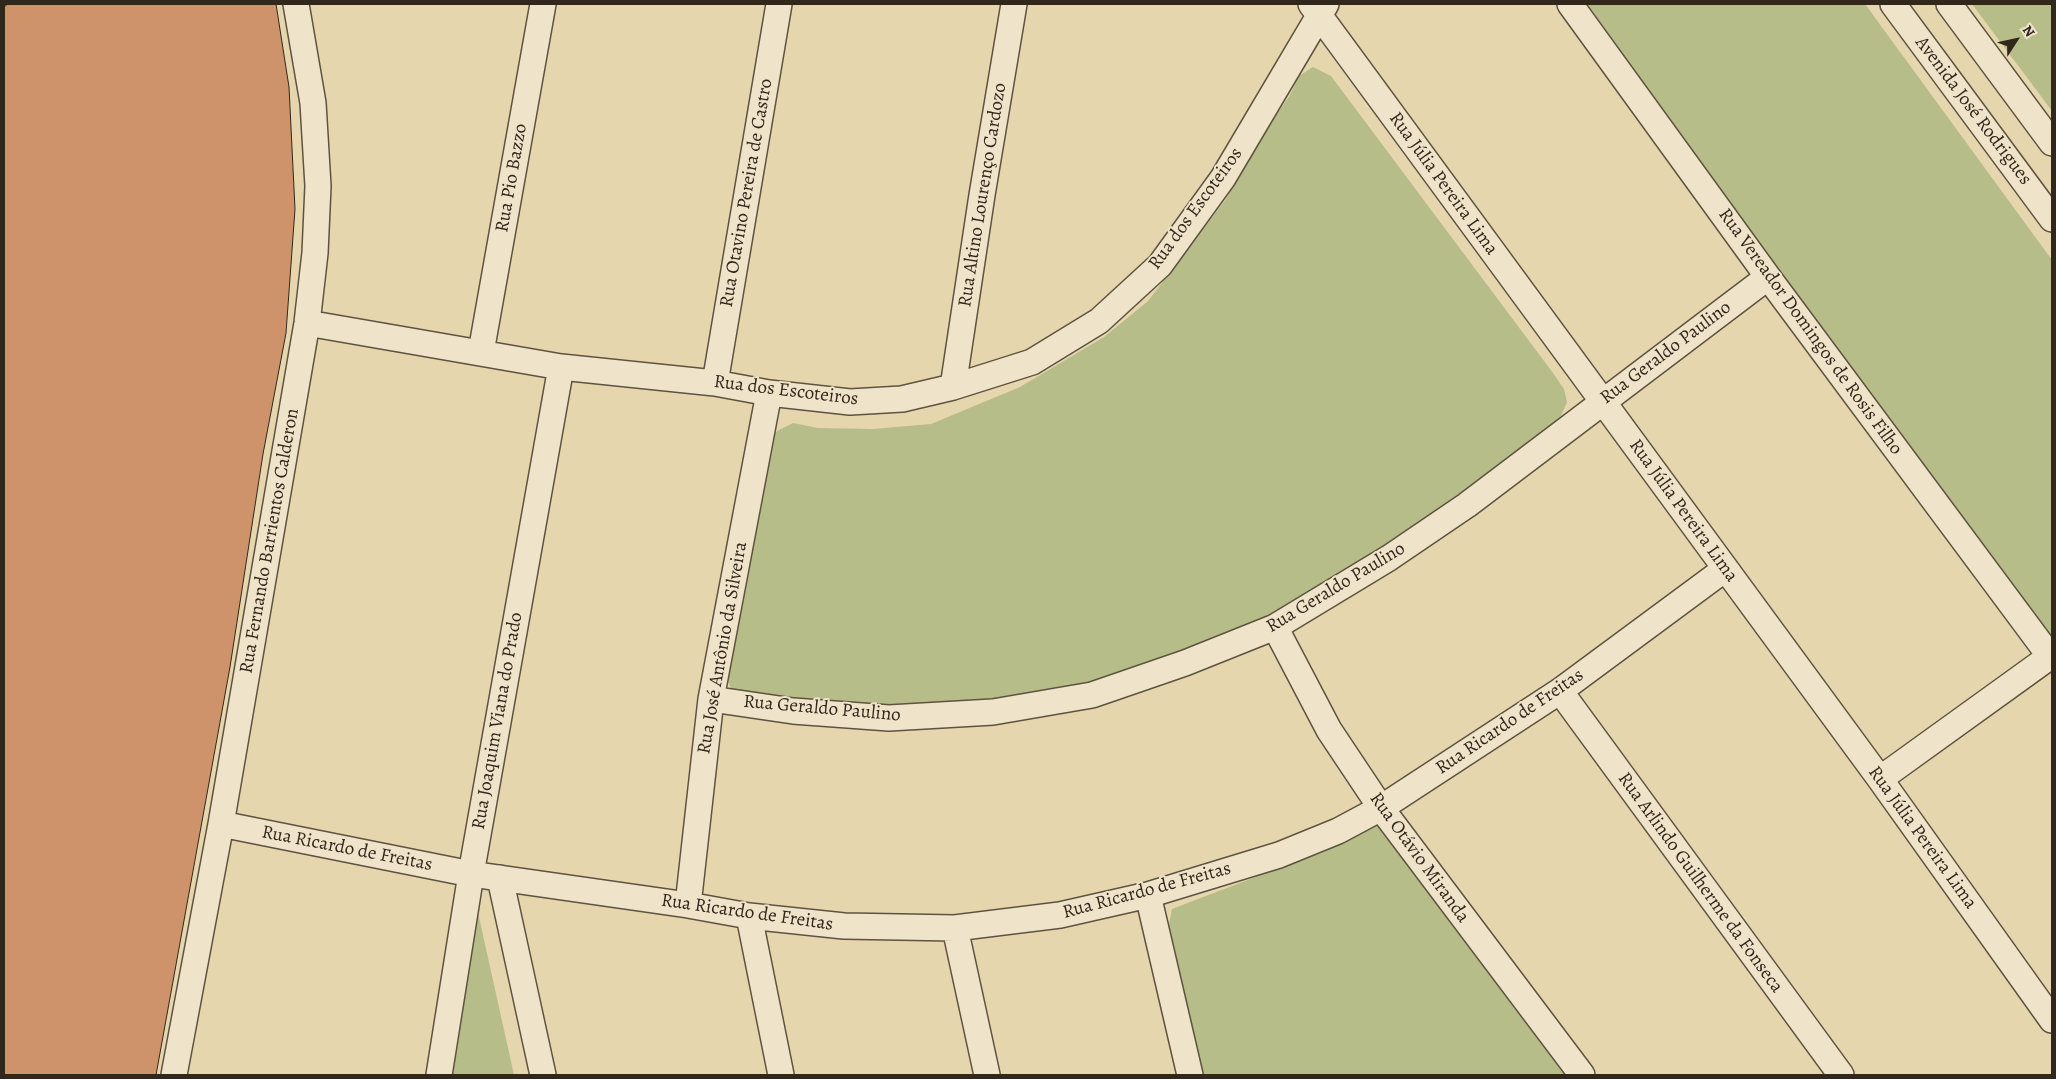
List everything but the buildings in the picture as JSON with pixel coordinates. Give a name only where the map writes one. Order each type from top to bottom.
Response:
[{"type":"street","name":"Rua Fernando Barrientos Calderon","points":[[174,1075],[221,824],[308,323],[315,253],[318,186],[313,103],[296,4]]},
{"type":"street","name":"Rua Pio Bazzo","points":[[480,352],[543,4]]},
{"type":"street","name":"Rua Otavino Pereira de Castro","points":[[715,382],[779,4]]},
{"type":"street","name":"Rua Altino Lourenço Cardozo","points":[[953,387],[982,195],[1014,4]]},
{"type":"street","name":"Rua Vereador Domingos de Rosis Filho","points":[[1570,4],[1768,277],[2052,657]]},
{"type":"street","name":"Avenida José Rodrigues","points":[[1893,4],[2052,219]]},
{"type":"street","points":[[1949,4],[2052,144]]},
{"type":"street","name":"Rua dos Escoteiros","points":[[308,323],[560,367],[715,382],[769,393],[850,402],[902,399],[953,387],[1032,362],[1099,321],[1160,265],[1223,178],[1319,7]]},
{"type":"street","name":"Rua Júlia Pereira Lima","points":[[1319,7],[1602,401],[1880,779],[2052,1020]]},
{"type":"street","name":"Rua Geraldo Paulino","points":[[711,699],[793,711],[889,718],[993,712],[1092,695],[1275,628],[1389,558],[1467,505],[1768,277]]},
{"type":"street","name":"Rua Joaquim Viana do Prado","points":[[439,1075],[471,874],[560,367]]},
{"type":"street","name":"Rua José Antônio da Silveira","points":[[688,905],[711,699],[769,393]]},
{"type":"street","name":"Rua Ricardo de Freitas","points":[[221,824],[471,874],[688,905],[749,916],[844,926],[954,928],[1060,915],[1148,895],[1279,855],[1338,831],[1381,808],[1560,691],[1725,569]]},
{"type":"street","name":"Rua Otávio Miranda","points":[[1275,628],[1329,730],[1381,808],[1582,1075]]},
{"type":"street","points":[[1880,779],[2052,657]]},
{"type":"street","name":"Rua Arlindo Guilherme da Fonseca","points":[[1560,691],[1841,1075]]},
{"type":"street","points":[[500,878],[543,1075]]},
{"type":"street","points":[[1148,895],[1190,1075]]},
{"type":"street","points":[[749,916],[781,1075]]},
{"type":"street","points":[[954,928],[987,1075]]},
{"type":"green space","points":[[1566,4],[1865,4],[2052,260],[2052,640]]},
{"type":"green space","points":[[1972,4],[2052,4],[2052,111]]},
{"type":"green space","points":[[1313,67],[1331,76],[1553,373],[1564,389],[1567,402],[1561,416],[1549,428],[1341,580],[1270,621],[1089,692],[889,716],[734,694],[727,676],[770,439],[777,431],[793,423],[818,428],[873,429],[931,424],[1020,387],[1104,337],[1148,301],[1226,199],[1260,139],[1290,95],[1299,76]]},
{"type":"green space","points":[[1375,822],[1403,848],[1567,1075],[1194,1075],[1170,943],[1169,924],[1172,909],[1344,843]]},
{"type":"green space","points":[[477,908],[514,1075],[449,1075]]}]
